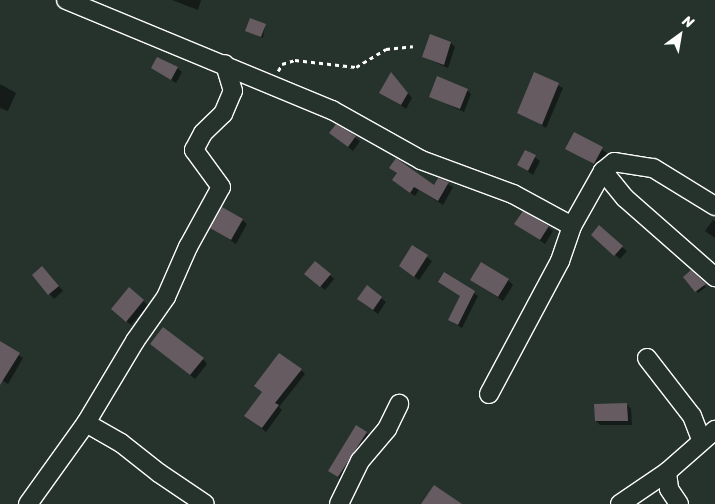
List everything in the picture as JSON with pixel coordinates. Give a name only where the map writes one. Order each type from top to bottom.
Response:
[{"type":"street","points":[[66,0],[225,64],[290,94],[332,110],[421,160],[513,194],[572,226]]},
{"type":"street","points":[[28,504],[86,424],[135,341],[166,298],[188,247],[221,187],[194,150],[203,133],[223,114],[233,91],[225,64]]},
{"type":"street","points":[[489,394],[560,261],[572,226],[603,171],[614,162],[653,168],[715,206]]},
{"type":"street","points":[[603,171],[625,198],[715,277]]},
{"type":"street","points":[[620,504],[668,472],[708,434],[647,358]]},
{"type":"street","points":[[339,504],[360,461],[388,429],[399,404]]},
{"type":"street","points":[[86,424],[121,443],[159,473],[206,504]]},
{"type":"street","points":[[668,472],[669,489],[679,504]]},
{"type":"path","points":[[290,94],[280,80],[278,71],[282,64],[295,60],[356,68],[386,50],[413,46]]},
{"type":"building","points":[[250,18],[266,24],[261,37],[245,31]]},
{"type":"building","points":[[430,34],[451,42],[444,65],[422,57]]},
{"type":"building","points":[[157,57],[178,67],[171,80],[151,68]]},
{"type":"building","points":[[391,72],[408,93],[401,105],[379,93]]},
{"type":"building","points":[[534,72],[559,83],[542,125],[517,113]]},
{"type":"building","points":[[437,76],[468,89],[460,109],[429,97]]},
{"type":"building","points":[[336,124],[356,136],[348,147],[329,133]]},
{"type":"building","points":[[574,132],[603,147],[594,164],[565,149]]},
{"type":"building","points":[[525,150],[536,155],[528,171],[517,165]]},
{"type":"building","points":[[396,158],[434,185],[438,178],[449,182],[438,201],[414,187],[410,193],[392,180],[397,173],[389,168]]},
{"type":"building","points":[[222,207],[243,219],[231,240],[210,228]]},
{"type":"building","points":[[523,211],[549,226],[540,240],[514,224]]},
{"type":"building","points":[[599,225],[623,246],[614,256],[591,235]]},
{"type":"building","points":[[412,245],[428,255],[414,277],[399,266]]},
{"type":"building","points":[[315,261],[331,274],[320,287],[304,274]]},
{"type":"building","points":[[481,262],[509,279],[498,297],[470,280]]},
{"type":"building","points":[[42,266],[59,286],[48,295],[32,275]]},
{"type":"building","points":[[691,270],[706,284],[695,292],[683,277]]},
{"type":"building","points":[[444,272],[475,291],[458,325],[448,320],[460,296],[438,282]]},
{"type":"building","points":[[367,285],[382,297],[373,310],[357,299]]},
{"type":"building","points":[[129,287],[144,300],[126,322],[111,309]]},
{"type":"building","points":[[163,327],[204,358],[190,375],[150,344]]},
{"type":"building","points":[[0,341],[20,353],[0,385]]},
{"type":"building","points":[[279,353],[302,369],[275,403],[279,405],[262,428],[244,416],[262,392],[254,386]]},
{"type":"building","points":[[627,403],[628,421],[595,421],[594,404]]},
{"type":"building","points":[[356,425],[367,432],[338,477],[328,471]]},
{"type":"building","points":[[434,485],[462,504],[421,504]]}]
